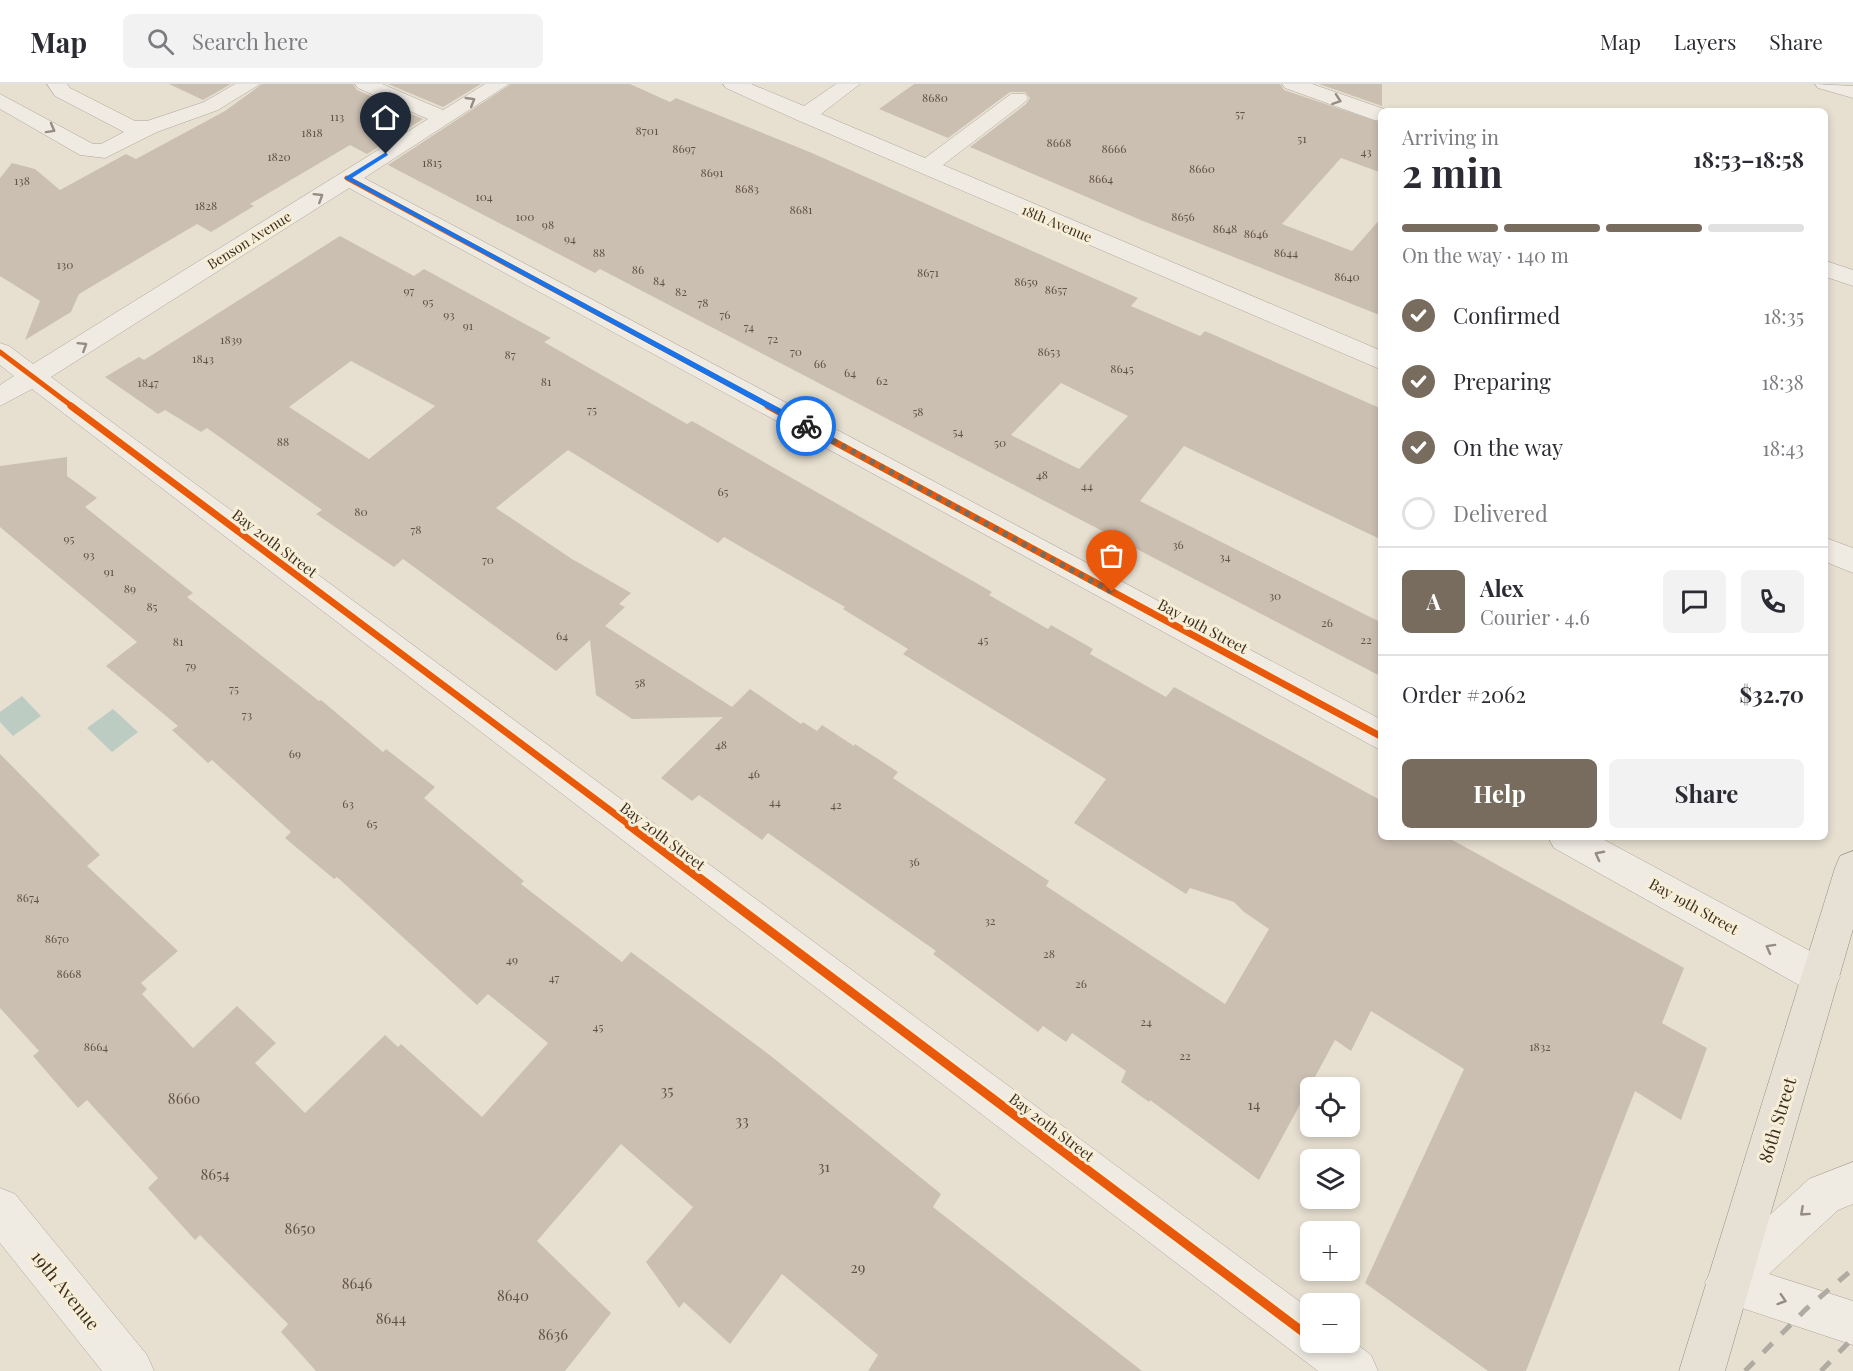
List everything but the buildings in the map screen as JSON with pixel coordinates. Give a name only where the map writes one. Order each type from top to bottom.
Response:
[{"type":"main road","name":"86th Street","points":[[1702,1371],[1726,1283],[1853,868]]},
{"type":"street","points":[[57,84],[62,92],[132,128],[149,127]]},
{"type":"street","points":[[0,100],[88,150],[105,151],[149,127],[211,106],[250,84]]},
{"type":"street","points":[[365,84],[443,118]]},
{"type":"street","name":"Benson Avenue","points":[[0,397],[499,84]]},
{"type":"street","name":"18th Avenue","points":[[733,84],[1378,359]]},
{"type":"street","points":[[805,115],[850,84]]},
{"type":"street","points":[[1292,84],[1378,114]]},
{"type":"street","points":[[1825,84],[1853,92]]},
{"type":"street","points":[[926,167],[1018,98]]},
{"type":"street","name":"Bay 19th Street","points":[[347,178],[1378,735]]},
{"type":"street","points":[[1828,270],[1853,278]]},
{"type":"street","name":"Bay 20th Street","points":[[0,352],[1300,1330]]},
{"type":"street","points":[[1828,550],[1853,561]]},
{"type":"street","name":"Bay 19th Street","points":[[1571,840],[1821,977]]},
{"type":"street","points":[[1726,1283],[1824,1194],[1853,1183]]},
{"type":"street","name":"19th Avenue","points":[[0,1209],[131,1371]]},
{"type":"street","points":[[1726,1283],[1853,1323]]},
{"type":"street","points":[[1330,1353],[1354,1371]]},
{"type":"shaded area","points":[[22,696],[41,716],[13,736],[0,722],[0,712]]},
{"type":"shaded area","points":[[113,709],[138,732],[112,752],[87,728]]},
{"type":"railway","points":[[1745,1371],[1805,1310],[1853,1269]]},
{"type":"railway","points":[[1821,1371],[1853,1338]]},
{"type":"cycle path","points":[[347,178],[1378,735]]},
{"type":"cycle path","points":[[0,352],[1300,1330]]},
{"type":"way so far","points":[[806,426],[1112,592]]},
{"type":"route","points":[[386,154],[347,178],[806,426]]}]
